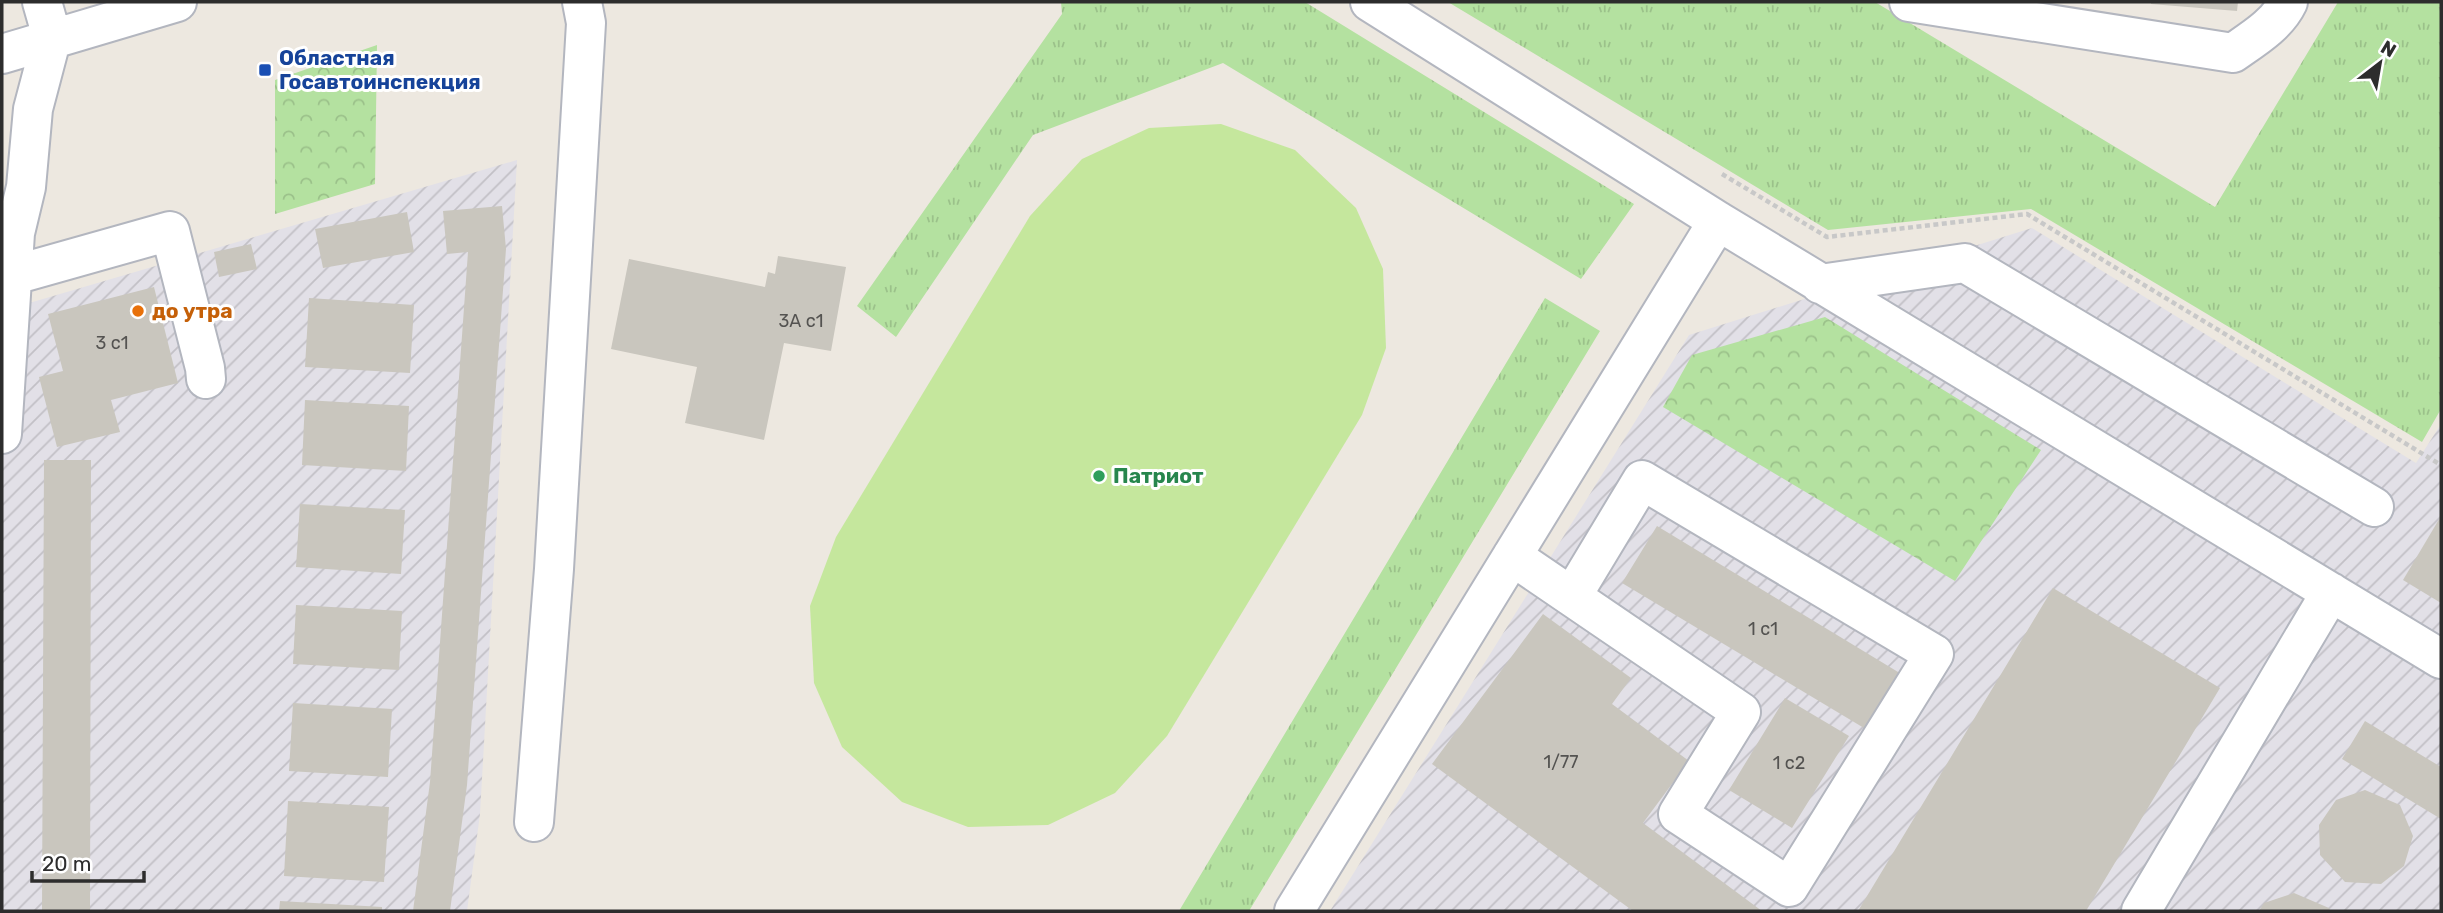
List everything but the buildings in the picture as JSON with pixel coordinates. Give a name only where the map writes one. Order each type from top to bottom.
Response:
[{"type":"street","points":[[2,54],[47,19],[177,2]]},
{"type":"street","points":[[534,822],[554,569],[586,23],[582,2]]},
{"type":"street","points":[[1370,2],[1718,222],[2441,659]]},
{"type":"street","points":[[1909,2],[2233,53],[2263,32],[2284,11],[2288,2]]},
{"type":"street","points":[[2,434],[15,233],[26,187],[33,109],[47,19]]},
{"type":"street","points":[[1294,911],[1718,222]]},
{"type":"street","points":[[14,275],[170,231],[206,379]]},
{"type":"street","points":[[1820,284],[1965,263],[2374,507]]},
{"type":"street","points":[[1513,556],[1741,712],[1678,814],[1789,887],[1934,654],[1642,480],[1572,596]]},
{"type":"street","points":[[2141,911],[2331,592]]},
{"type":"shaded area","points":[[517,160],[480,814],[467,911],[2,911],[2,311]]},
{"type":"shaded area","points":[[2032,228],[2416,463],[2441,424],[2441,911],[1330,911],[1689,335]]},
{"type":"green space","points":[[1061,2],[1305,2],[1634,204],[1581,279],[1223,63],[1033,135],[896,337],[857,306],[1062,14]]},
{"type":"green space","points":[[1448,2],[1875,2],[2215,207],[2338,2],[2441,2],[2441,409],[2422,442],[2031,209],[1828,230]]},
{"type":"green space","points":[[377,45],[375,184],[275,214],[275,80]]},
{"type":"green space","name":"Патриот","points":[[1221,124],[1295,150],[1356,208],[1383,269],[1386,348],[1362,415],[1167,736],[1115,793],[1048,825],[968,827],[902,802],[842,747],[814,683],[810,606],[836,537],[1030,216],[1082,159],[1149,128]]},
{"type":"green space","points":[[1545,298],[1600,331],[1249,911],[1179,911]]},
{"type":"green space","points":[[1825,317],[2041,450],[1955,581],[1663,407],[1692,355]]},
{"type":"place","name":"Областная Госавтоинспекция","points":[[265,70]]},
{"type":"place","name":"до утра","points":[[138,311]]},
{"type":"place","name":"Патриот","points":[[1099,476]]}]
